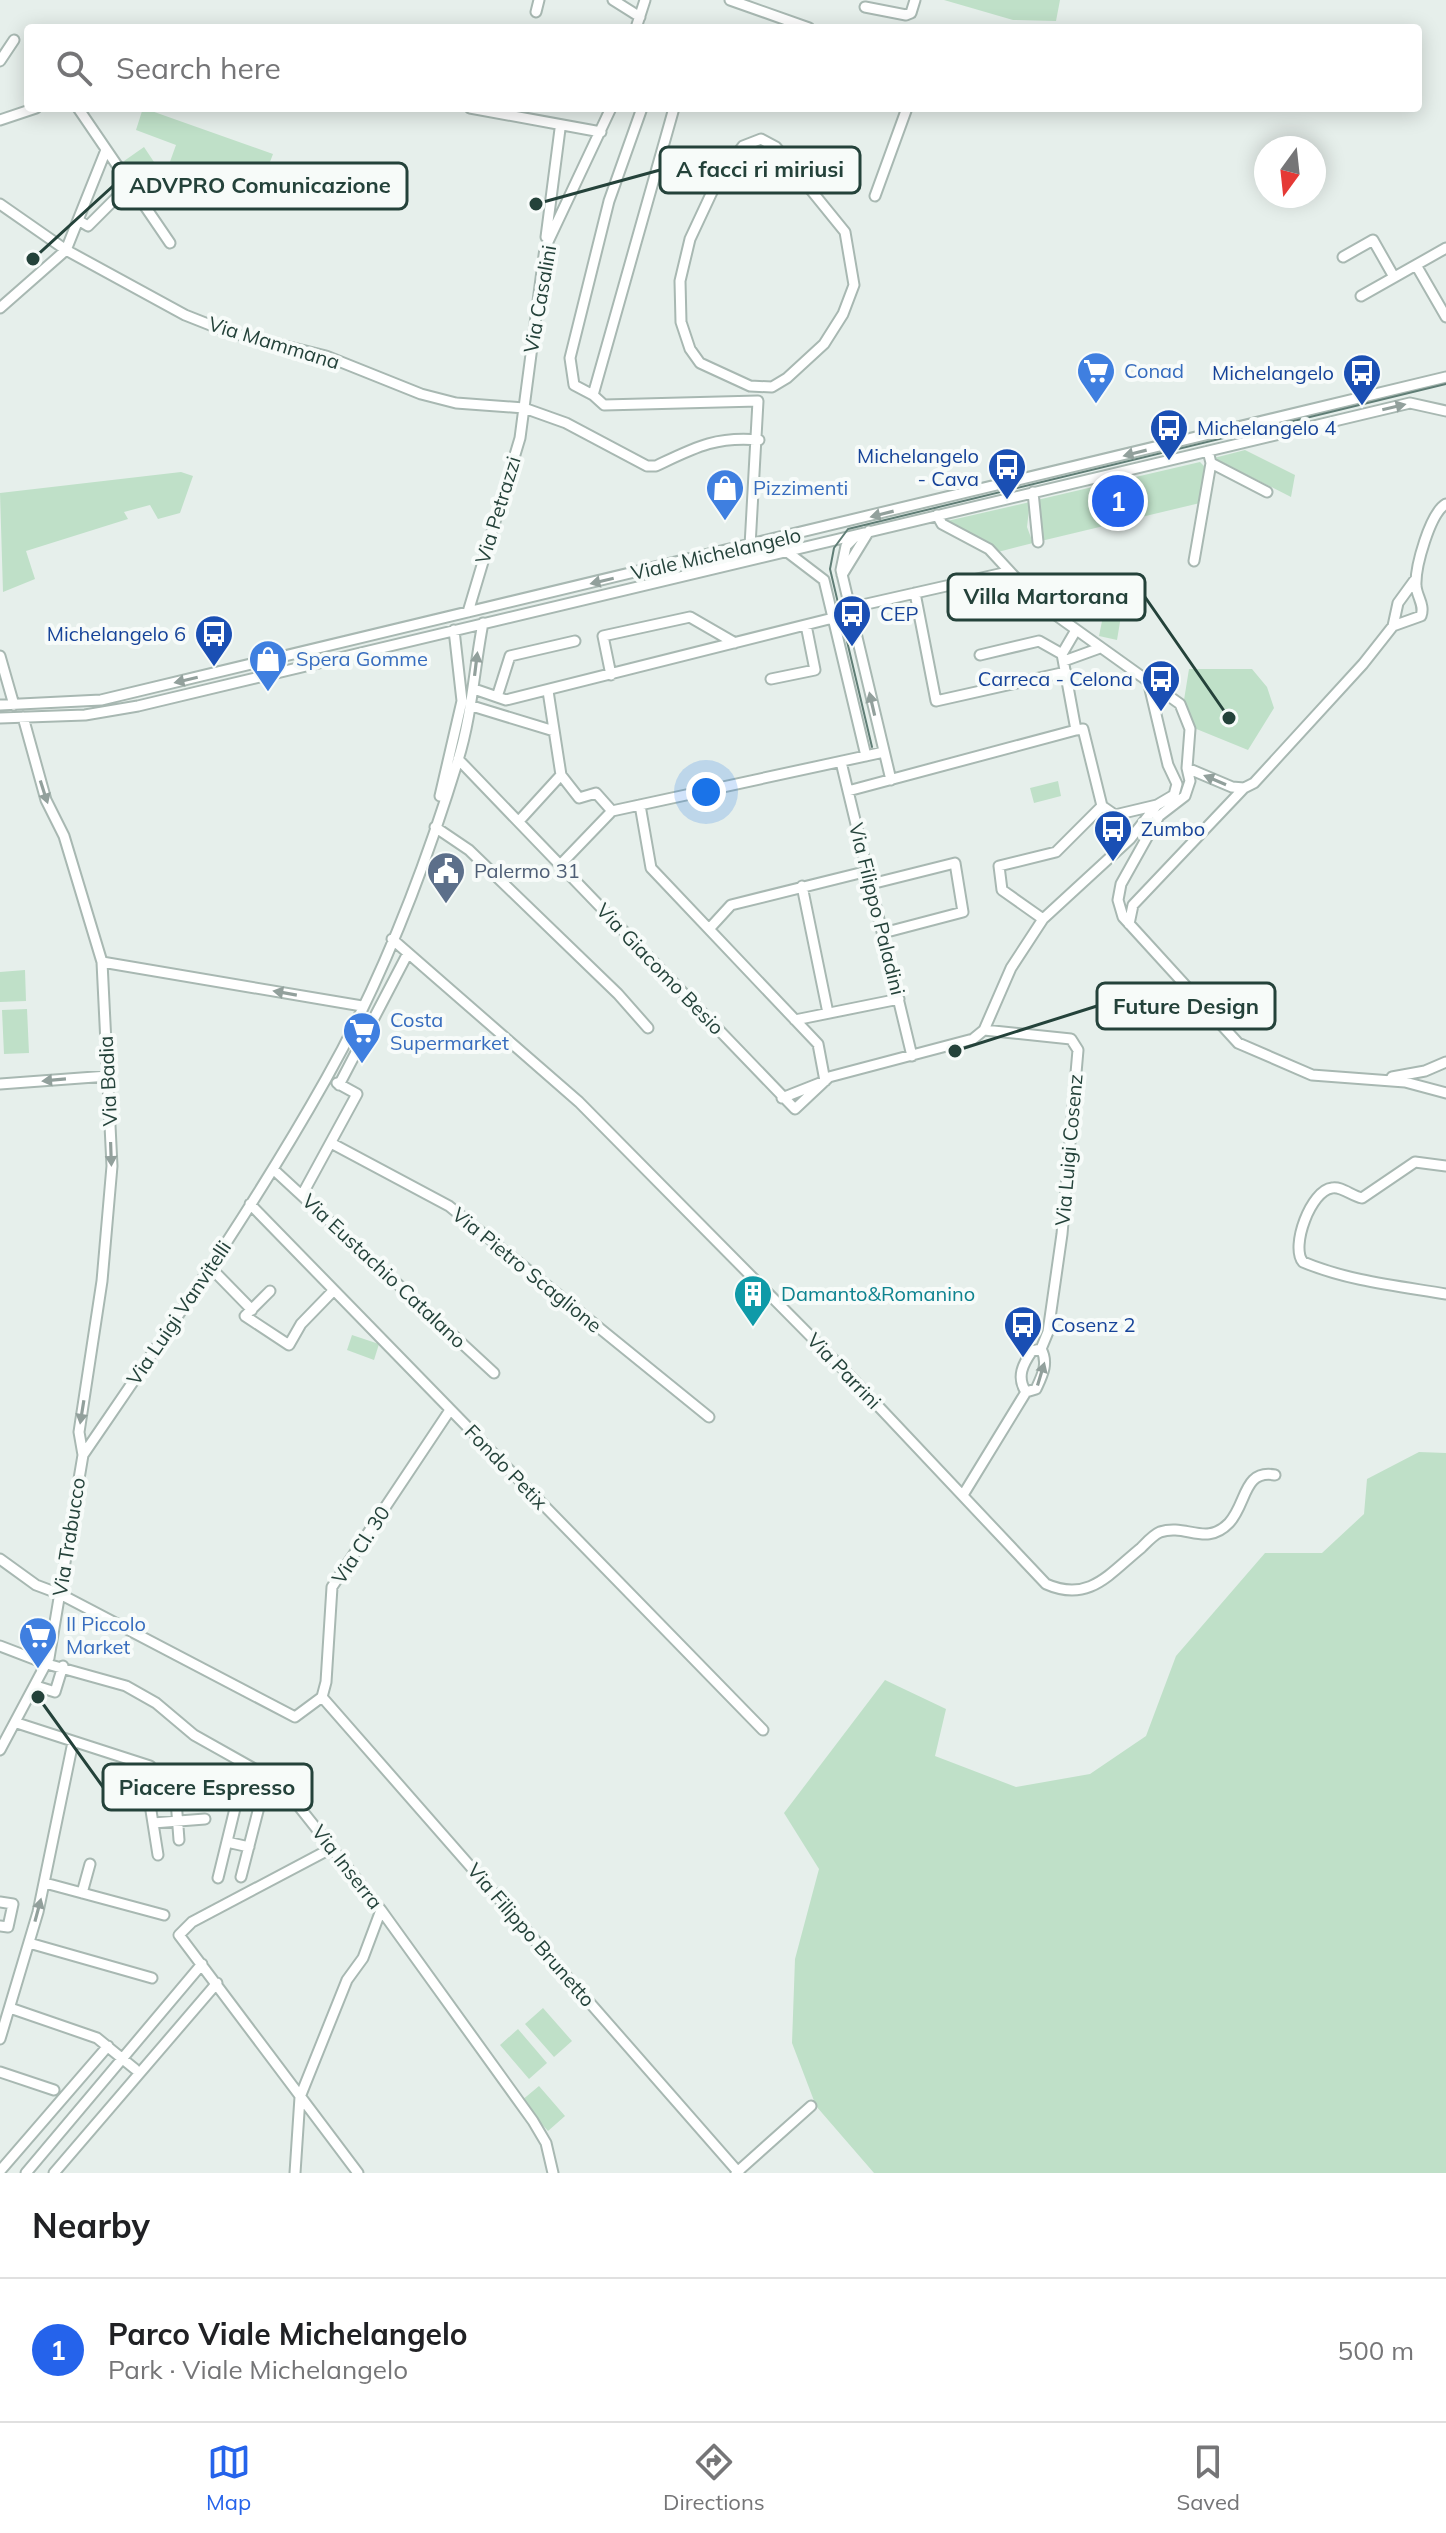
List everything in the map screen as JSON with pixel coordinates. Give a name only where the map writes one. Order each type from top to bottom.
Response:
[{"type":"street","points":[[536,12],[539,0]]},
{"type":"street","points":[[613,0],[640,17]]},
{"type":"street","points":[[637,24],[645,0]]},
{"type":"street","points":[[730,0],[798,24]]},
{"type":"street","points":[[865,7],[906,15],[915,0]]},
{"type":"street","points":[[0,61],[14,40]]},
{"type":"street","points":[[0,120],[24,112]]},
{"type":"street","points":[[81,112],[170,243]]},
{"type":"street","points":[[492,112],[601,132]]},
{"type":"street","name":"Via Casalini","points":[[524,408],[545,248],[609,112]]},
{"type":"street","points":[[641,112],[609,201],[570,358],[574,385],[604,405],[758,401]]},
{"type":"street","points":[[593,395],[673,112]]},
{"type":"street","points":[[875,196],[906,112]]},
{"type":"street","points":[[545,248],[560,129]]},
{"type":"street","points":[[761,139],[776,147],[845,232],[854,285],[843,314],[824,344],[787,378],[772,387],[762,386],[750,386],[700,363],[690,349],[681,322],[680,281],[690,239],[719,177],[743,146],[761,139]]},
{"type":"street","points":[[0,308],[66,250],[106,150]]},
{"type":"street","points":[[78,220],[88,226],[130,184]]},
{"type":"street","name":"Via Mammana","points":[[0,204],[66,250],[185,315],[228,332],[326,356],[444,400],[524,408],[566,423],[647,466],[656,466],[711,441],[759,440]]},
{"type":"street","points":[[1343,257],[1373,240],[1394,277]]},
{"type":"street","points":[[1361,296],[1446,248]]},
{"type":"street","points":[[1416,265],[1446,317]]},
{"type":"street","name":"Viale Michelangelo","points":[[0,705],[101,700],[1446,377]]},
{"type":"street","points":[[1429,383],[1425,392],[1446,419]]},
{"type":"street","points":[[750,546],[759,440],[758,401],[762,386]]},
{"type":"street","name":"Viale Michelangelo","points":[[0,718],[104,713],[1410,403],[1437,409]]},
{"type":"street","name":"Via Petrazzi","points":[[468,612],[520,438],[524,408]]},
{"type":"street","points":[[1194,561],[1211,463],[1208,451]]},
{"type":"street","points":[[1211,463],[1267,492]]},
{"type":"street","points":[[1033,492],[1038,542]]},
{"type":"street","points":[[1129,924],[1133,905],[1244,788],[1254,783],[1284,751],[1393,626],[1402,598],[1416,578],[1431,522],[1446,504]]},
{"type":"street","points":[[937,515],[942,524],[989,549],[1039,603],[1149,685],[1180,704],[1190,729],[1187,768],[1190,781],[1185,796],[1159,816],[1121,884],[1118,900],[1123,917],[1129,924],[1238,1043],[1312,1075],[1377,1080],[1446,1093]]},
{"type":"street","points":[[865,532],[846,546],[842,575],[891,780]]},
{"type":"street","points":[[786,551],[824,580],[866,756]]},
{"type":"street","points":[[709,556],[711,569]]},
{"type":"street","points":[[849,608],[1008,572]]},
{"type":"street","points":[[1393,626],[1421,616],[1422,604],[1416,578]]},
{"type":"street","points":[[915,593],[936,701],[1100,648]]},
{"type":"street","points":[[1402,598],[1410,596],[1422,604]]},
{"type":"street","points":[[1397,609],[1403,619],[1410,621]]},
{"type":"street","points":[[611,675],[603,636],[690,617],[735,643]]},
{"type":"street","points":[[474,689],[506,700],[833,618]]},
{"type":"street","points":[[435,827],[472,706],[483,623]]},
{"type":"street","points":[[771,679],[815,670],[806,625]]},
{"type":"street","points":[[435,827],[462,701],[454,630]]},
{"type":"street","points":[[1076,630],[1064,662],[1076,730]]},
{"type":"street","points":[[497,697],[510,656],[575,641]]},
{"type":"street","points":[[980,655],[1039,641],[1064,662]]},
{"type":"street","points":[[318,648],[322,662]]},
{"type":"street","points":[[0,656],[14,705]]},
{"type":"street","points":[[1115,815],[1157,805],[1174,795],[1177,784],[1168,765],[1149,685]]},
{"type":"street","points":[[548,691],[561,775],[579,798],[596,793],[612,811]]},
{"type":"street","points":[[472,706],[554,731]]},
{"type":"street","name":"Via Badia","points":[[23,717],[46,800],[64,836],[102,962],[112,1166],[102,1281],[79,1432],[83,1455]]},
{"type":"street","points":[[848,791],[1083,729],[1102,806],[1115,815],[1130,839]]},
{"type":"street","points":[[561,864],[612,811],[884,752]]},
{"type":"street","name":"Via Giacomo Besio","points":[[458,759],[782,1098],[795,1109],[825,1081]]},
{"type":"street","name":"Via Filippo Paladini","points":[[841,762],[912,1056]]},
{"type":"street","points":[[1187,768],[1232,787],[1244,788]]},
{"type":"street","points":[[519,821],[561,775]]},
{"type":"street","points":[[640,805],[651,868],[818,1044]]},
{"type":"street","points":[[782,1098],[825,1081],[973,1039],[984,1030],[1011,968],[1043,919],[1130,839],[1157,805]]},
{"type":"street","points":[[1043,919],[1002,890],[999,866],[1056,852],[1102,806]]},
{"type":"street","points":[[435,827],[469,850],[618,994],[648,1028]]},
{"type":"street","name":"Via Luigi Vanvitelli","points":[[83,1455],[211,1268],[327,1077],[392,939],[435,827]]},
{"type":"street","points":[[871,884],[955,863],[963,912],[883,933]]},
{"type":"street","points":[[709,929],[731,905],[868,871]]},
{"type":"street","points":[[802,886],[828,1013]]},
{"type":"street","name":"Via Parrini","points":[[392,939],[579,1102],[1046,1584],[1064,1592],[1081,1591],[1101,1581],[1159,1532],[1214,1534],[1230,1522],[1254,1478],[1263,1473],[1275,1475]]},
{"type":"street","points":[[339,1085],[408,953]]},
{"type":"street","points":[[102,962],[362,1006]]},
{"type":"street","points":[[795,1020],[899,999]]},
{"type":"street","points":[[811,1017],[825,1081]]},
{"type":"street","name":"Via Luigi Cosenz","points":[[963,1495],[1026,1392],[1036,1389],[1044,1372],[1041,1349],[1048,1332],[1062,1234],[1078,1050],[1071,1039],[984,1030]]},
{"type":"street","points":[[1377,1080],[1425,1071],[1446,1062]]},
{"type":"street","points":[[0,1084],[108,1076]]},
{"type":"street","points":[[302,1195],[357,1094],[327,1077]]},
{"type":"street","name":"Via Pietro Scaglione","points":[[331,1143],[449,1206],[709,1417]]},
{"type":"street","points":[[1446,1166],[1415,1162],[1362,1198],[1331,1187],[1315,1200],[1297,1250],[1303,1262],[1314,1267],[1379,1283],[1446,1294]]},
{"type":"street","name":"Via Eustachio Catalano","points":[[273,1169],[494,1373]]},
{"type":"street","name":"Fondo Petix","points":[[250,1204],[763,1730]]},
{"type":"street","points":[[211,1268],[252,1310]]},
{"type":"street","points":[[270,1291],[245,1316],[289,1345],[301,1324],[333,1291]]},
{"type":"street","name":"Via Luigi Cosenz","points":[[1026,1392],[1021,1384],[1022,1365],[1032,1351],[1041,1349]]},
{"type":"street","name":"Via Cl. 30","points":[[322,1697],[326,1682],[332,1587],[450,1410]]},
{"type":"street","name":"Via Trabucco","points":[[0,1750],[47,1664],[83,1455]]},
{"type":"street","points":[[0,1559],[36,1585],[60,1594],[295,1717],[322,1697]]},
{"type":"street","name":"Via Inserra","points":[[0,1646],[47,1664],[126,1686],[156,1703],[194,1735],[267,1776],[289,1794],[381,1910],[533,2121],[546,2143],[553,2173]]},
{"type":"street","points":[[36,1686],[55,1692],[63,1666]]},
{"type":"street","name":"Via Filippo Brunetto","points":[[322,1697],[738,2172]]},
{"type":"street","points":[[17,1723],[150,1766],[158,1855]]},
{"type":"street","points":[[0,2039],[45,1883],[73,1742]]},
{"type":"street","points":[[211,1772],[261,1799]]},
{"type":"street","points":[[241,1877],[267,1776]]},
{"type":"street","points":[[218,1878],[240,1788]]},
{"type":"street","points":[[176,1800],[179,1840]]},
{"type":"street","points":[[153,1823],[205,1819]]},
{"type":"street","points":[[227,1842],[249,1847]]},
{"type":"street","points":[[332,1848],[192,1922],[179,1935],[358,2173]]},
{"type":"street","points":[[82,1893],[90,1864]]},
{"type":"street","points":[[45,1883],[164,1915]]},
{"type":"street","points":[[0,1902],[13,1904],[8,1927],[0,1926]]},
{"type":"street","points":[[295,2173],[300,2097],[347,1980],[363,1958],[381,1910]]},
{"type":"street","points":[[29,1943],[152,1978]]},
{"type":"street","points":[[26,2173],[202,1964]]},
{"type":"street","points":[[54,2173],[217,1983]]},
{"type":"street","points":[[10,2008],[97,2038],[135,2069]]},
{"type":"street","points":[[0,2171],[108,2046]]},
{"type":"street","points":[[0,2072],[54,2090]]},
{"type":"street","points":[[738,2172],[811,2106]]},
{"type":"street","points":[[28,2138],[44,2151]]},
{"type":"green space","points":[[944,0],[1060,0],[1056,21],[1013,20]]},
{"type":"green space","points":[[142,112],[154,112],[273,154],[256,199],[192,172],[189,179],[167,170],[176,145],[136,130]]},
{"type":"green space","points":[[144,147],[170,186],[149,199],[124,161]]},
{"type":"green space","points":[[1245,450],[1295,475],[1291,497],[1214,458]]},
{"type":"green space","points":[[1200,462],[1206,468],[1200,503],[1041,541],[1037,500]]},
{"type":"green space","points":[[181,472],[193,476],[180,513],[158,519],[150,505],[124,512],[128,519],[26,551],[35,579],[3,592],[0,493]]},
{"type":"green space","points":[[1030,502],[1027,527],[1033,543],[998,552],[983,539],[947,521]]},
{"type":"green space","points":[[1105,606],[1122,610],[1117,640],[1099,636]]},
{"type":"green space","points":[[1189,669],[1252,669],[1267,687],[1274,708],[1248,750],[1194,728],[1184,700]]},
{"type":"green space","points":[[1058,781],[1061,796],[1034,803],[1030,788]]},
{"type":"green space","points":[[25,970],[26,1001],[0,1002],[0,972]]},
{"type":"green space","points":[[27,1009],[29,1053],[4,1054],[2,1010]]},
{"type":"green space","points":[[352,1335],[379,1344],[374,1360],[347,1350]]},
{"type":"green space","points":[[1419,1452],[1446,1453],[1446,2173],[874,2173],[816,2106],[792,2043],[795,1959],[819,1869],[784,1813],[885,1680],[946,1709],[935,1756],[1016,1787],[1090,1774],[1146,1736],[1176,1656],[1265,1553],[1322,1553],[1364,1514],[1367,1479]]},
{"type":"green space","points":[[543,2008],[572,2041],[554,2057],[525,2024]]},
{"type":"green space","points":[[518,2029],[547,2063],[529,2079],[500,2045]]},
{"type":"green space","points":[[539,2086],[565,2116],[548,2131],[521,2101]]},
{"type":"tram line","points":[[872,747],[830,569],[834,548],[848,529],[1446,384]]},
{"type":"place","name":"A facci ri miriusi","points":[[536,204]]},
{"type":"place","name":"ADVPRO Comunicazione","points":[[33,259]]},
{"type":"place","name":"Conad","points":[[1096,405]]},
{"type":"place","name":"Michelangelo","points":[[1362,407]]},
{"type":"place","name":"Michelangelo 4","points":[[1169,462]]},
{"type":"place","name":"Michelangelo - Cava","points":[[1007,501]]},
{"type":"place","name":"Parco Viale Michelangelo","points":[[1118,501]]},
{"type":"place","name":"Pizzimenti","points":[[725,522]]},
{"type":"place","name":"CEP","points":[[852,648]]},
{"type":"place","name":"Michelangelo 6","points":[[214,668]]},
{"type":"place","name":"Spera Gomme","points":[[268,693]]},
{"type":"place","name":"Carreca - Celona","points":[[1161,713]]},
{"type":"place","name":"Villa Martorana","points":[[1229,718]]},
{"type":"place","name":"Zumbo","points":[[1113,863]]},
{"type":"place","name":"Palermo 31","points":[[446,905]]},
{"type":"place","name":"Future Design","points":[[955,1051]]},
{"type":"place","name":"Costa Supermarket","points":[[362,1065]]},
{"type":"place","name":"Damanto&Romanino","points":[[753,1328]]},
{"type":"place","name":"Cosenz 2","points":[[1023,1359]]},
{"type":"place","name":"Il Piccolo Market","points":[[38,1670]]},
{"type":"place","name":"Piacere Espresso","points":[[38,1697]]}]
